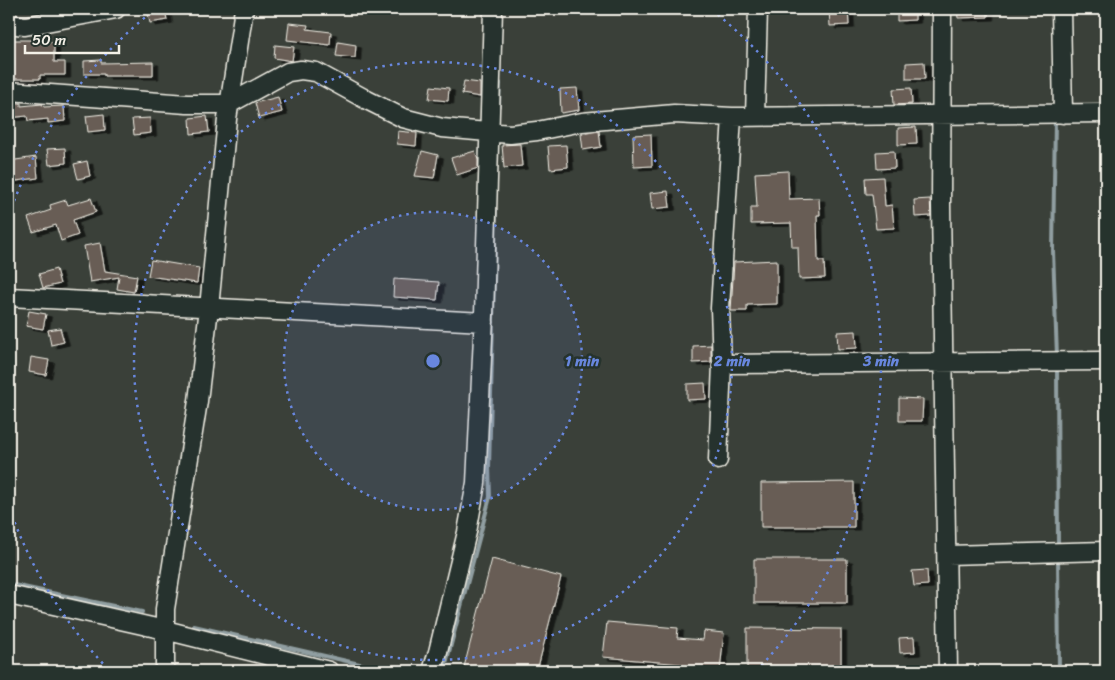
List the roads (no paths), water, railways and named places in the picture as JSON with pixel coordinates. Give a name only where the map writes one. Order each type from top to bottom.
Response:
[{"type":"street","points":[[9,24],[25,26],[116,9]]},
{"type":"street","points":[[166,671],[165,609],[198,401],[229,104],[244,9]]},
{"type":"street","points":[[432,671],[467,532],[476,483],[484,322],[493,9]]},
{"type":"street","points":[[755,116],[758,9]]},
{"type":"street","points":[[942,9],[941,205],[948,671]]},
{"type":"street","points":[[1058,114],[1061,9]]},
{"type":"street","points":[[9,91],[187,104],[229,104],[279,76],[301,70],[316,72],[403,118],[442,128],[510,134],[537,132],[582,122],[674,114],[732,117],[1106,113]]},
{"type":"street","points":[[718,460],[722,364],[720,308],[732,117]]},
{"type":"street","points":[[9,297],[484,322]]},
{"type":"street","points":[[722,364],[1106,361]]},
{"type":"street","points":[[947,555],[1106,551]]},
{"type":"street","points":[[9,595],[165,630],[326,671]]},
{"type":"waterway","points":[[499,106],[500,83]]},
{"type":"waterway","points":[[1055,118],[1053,251],[1057,356]]},
{"type":"waterway","points":[[444,671],[490,497],[489,467],[496,210]]},
{"type":"waterway","points":[[1057,366],[1058,546]]},
{"type":"waterway","points":[[1058,556],[1059,671]]},
{"type":"waterway","points":[[9,584],[142,612]]},
{"type":"waterway","points":[[194,626],[390,671]]}]
